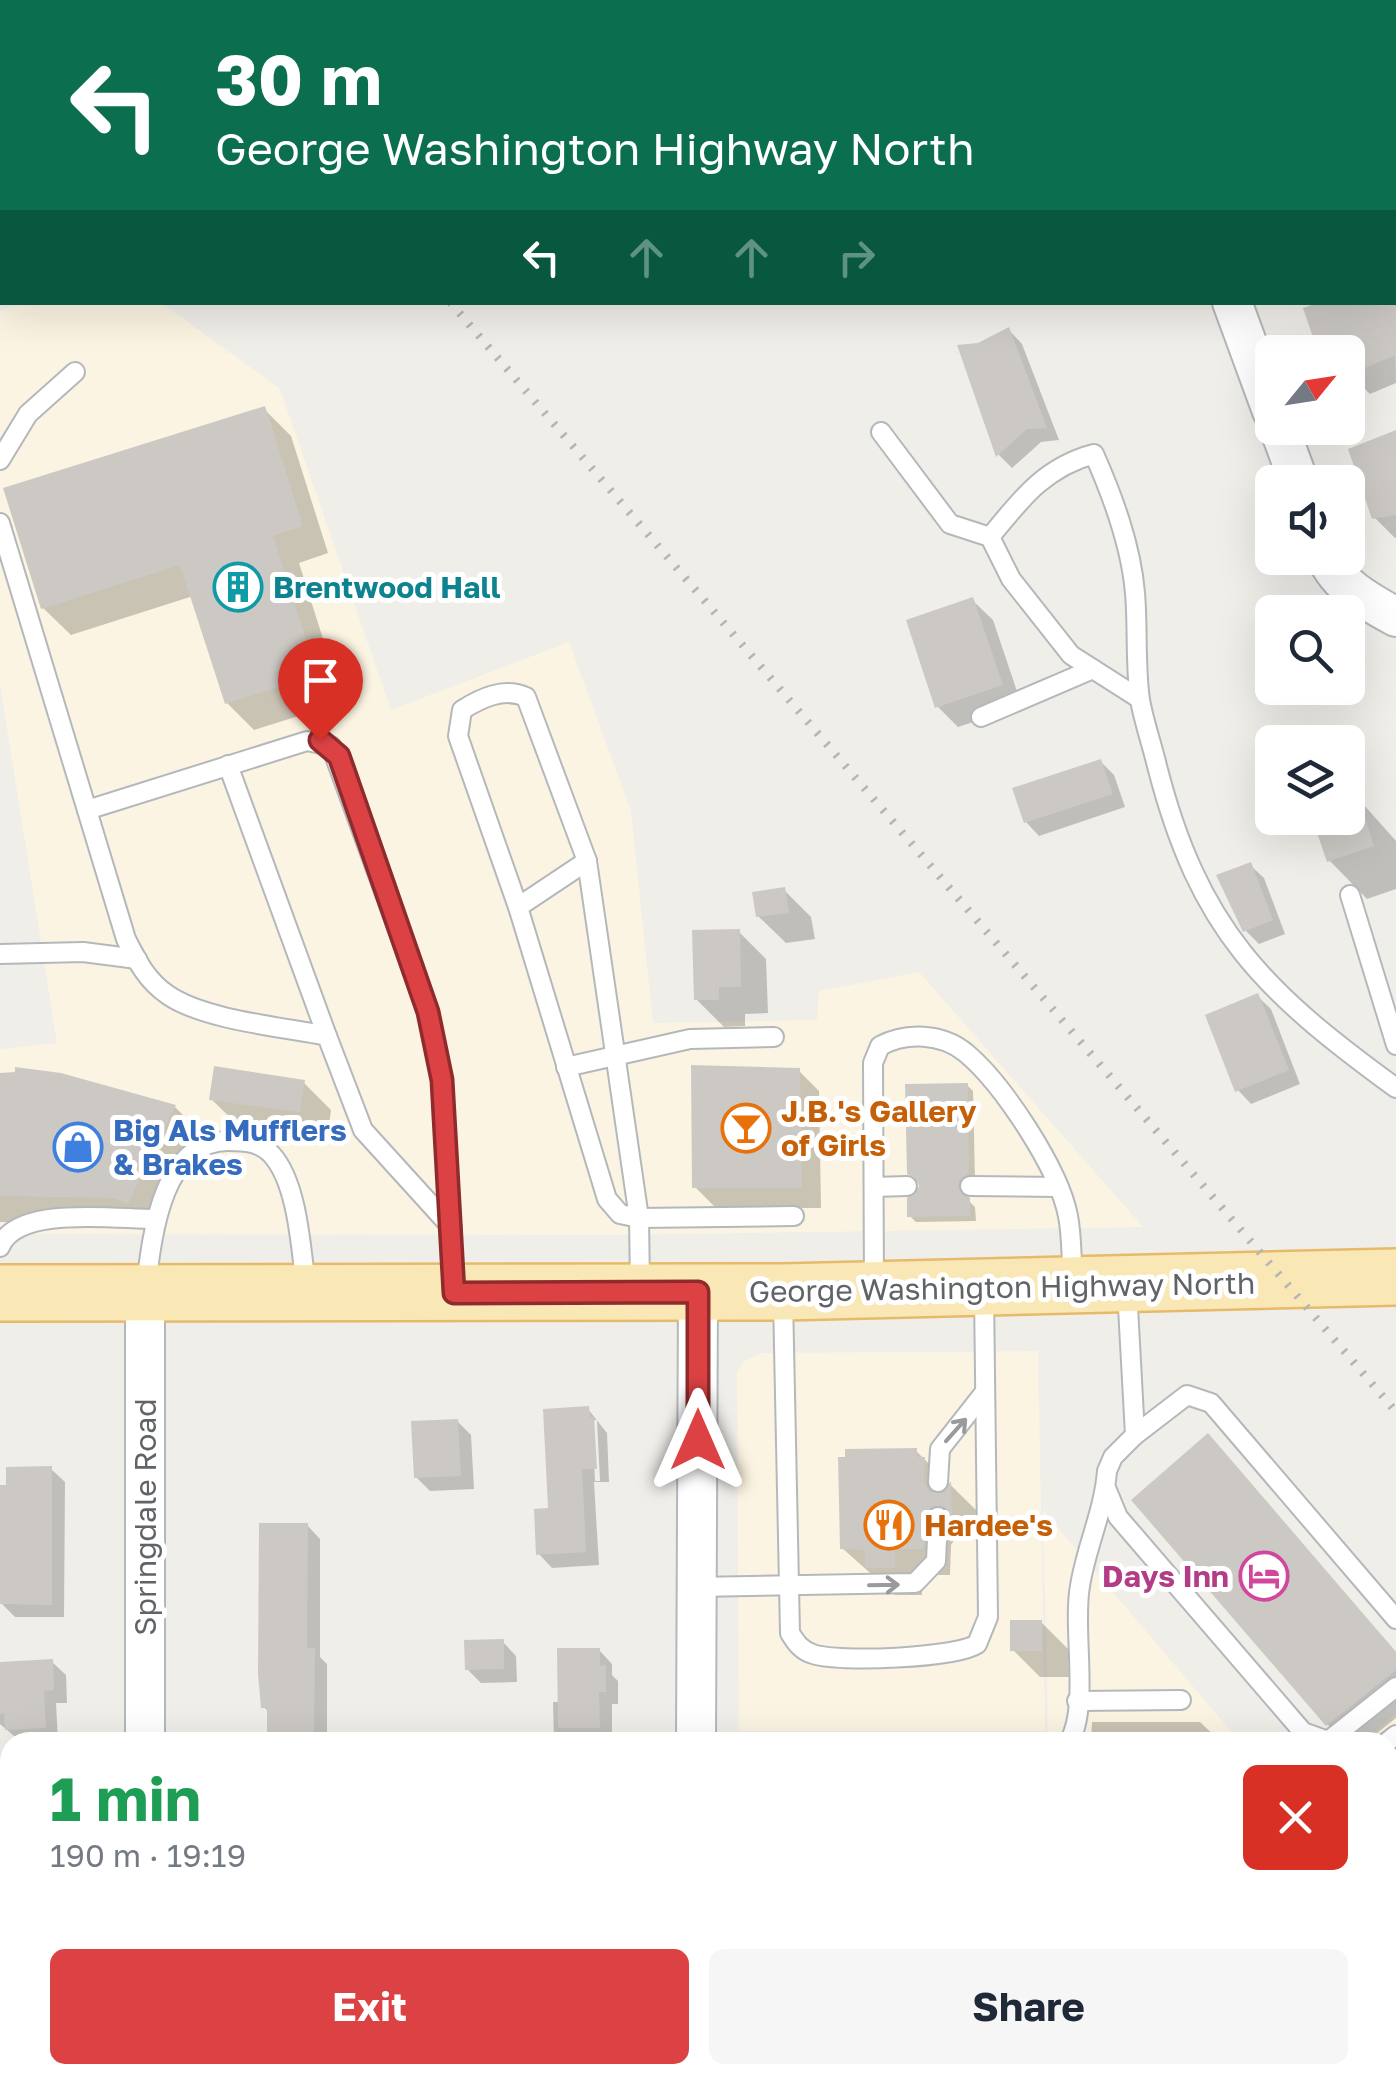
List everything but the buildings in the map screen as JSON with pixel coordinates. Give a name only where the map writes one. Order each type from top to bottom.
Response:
[{"type":"main road","name":"George Washington Highway North","points":[[0,1294],[783,1292],[1396,1277]]},
{"type":"street","points":[[1233,305],[1255,365]]},
{"type":"street","points":[[1339,575],[1391,606]]},
{"type":"street","name":"Springdale Road","points":[[145,1292],[146,1732]]},
{"type":"street","points":[[696,1732],[698,1292]]},
{"type":"lane","points":[[0,460],[28,414],[75,372]]},
{"type":"lane","points":[[881,432],[950,524],[990,537],[1011,580],[1071,655],[1140,700]]},
{"type":"lane","points":[[990,537],[1034,484],[1065,462],[1094,454],[1114,500],[1135,589],[1140,700],[1170,815],[1210,910],[1251,966],[1336,1044],[1396,1088]]},
{"type":"lane","points":[[0,524],[126,939],[142,972],[169,996],[203,1010],[327,1036]]},
{"type":"lane","points":[[981,717],[1093,669]]},
{"type":"lane","points":[[640,1292],[639,1218],[618,1056],[586,861],[533,708],[526,698],[500,693],[462,710],[458,736],[518,907],[607,1199],[620,1214],[639,1218],[794,1216]]},
{"type":"lane","points":[[87,810],[306,740],[320,740],[339,756],[428,1012],[442,1080],[454,1293]]},
{"type":"lane","points":[[228,765],[363,1130],[452,1228]]},
{"type":"lane","points":[[518,907],[586,861]]},
{"type":"lane","points":[[1350,896],[1396,1044]]},
{"type":"lane","points":[[0,954],[82,952],[137,960]]},
{"type":"lane","points":[[874,1290],[874,1063],[880,1046],[918,1034],[964,1051],[998,1088],[1058,1187],[1068,1216],[1074,1287]]},
{"type":"lane","points":[[566,1067],[690,1040],[774,1037]]},
{"type":"lane","points":[[145,1292],[154,1220],[192,1152],[219,1141],[258,1144],[280,1169],[298,1220],[306,1293]]},
{"type":"lane","points":[[874,1187],[907,1186]]},
{"type":"lane","points":[[970,1186],[1058,1187]]},
{"type":"lane","points":[[0,1247],[18,1224],[37,1219],[154,1220]]},
{"type":"lane","points":[[1127,1285],[1135,1434]]},
{"type":"lane","points":[[783,1292],[786,1586],[790,1634],[811,1654],[950,1656],[977,1644],[988,1617],[984,1289]]},
{"type":"lane","points":[[938,1482],[940,1449],[974,1410],[986,1383]]},
{"type":"lane","points":[[1074,1732],[1079,1588],[1113,1457],[1135,1434],[1187,1395],[1211,1403],[1396,1618]]},
{"type":"lane","points":[[1106,1487],[1118,1516],[1303,1732]]},
{"type":"lane","points":[[697,1587],[915,1583],[936,1561],[938,1517]]},
{"type":"lane","points":[[1343,1732],[1396,1686]]},
{"type":"lane","points":[[1077,1701],[1181,1700]]},
{"type":"shaded area","points":[[19,305],[165,305],[280,389],[391,710],[569,642],[631,811],[653,1023],[817,1020],[819,991],[919,972],[1143,1227],[611,1235],[0,1234],[0,1049],[57,1043],[0,684],[0,311]]},
{"type":"shaded area","points":[[1038,1351],[1045,1731],[739,1731],[737,1371],[760,1353]]},
{"type":"shaded area","points":[[1043,1510],[1232,1732],[1048,1732]]},
{"type":"shaded area","points":[[1396,1714],[1396,1732],[1374,1732]]},
{"type":"railway","points":[[453,305],[1396,1412]]},
{"type":"place","name":"Brentwood Hall","points":[[238,587]]},
{"type":"place","name":"J.B.'s Gallery of Girls","points":[[746,1128]]},
{"type":"place","name":"Big Als Mufflers & Brakes","points":[[78,1147]]},
{"type":"place","name":"Hardee's","points":[[889,1525]]},
{"type":"place","name":"Days Inn","points":[[1264,1576]]},
{"type":"route","points":[[320,740],[339,756],[428,1012],[442,1080],[454,1293],[698,1292],[698,1440]]}]
